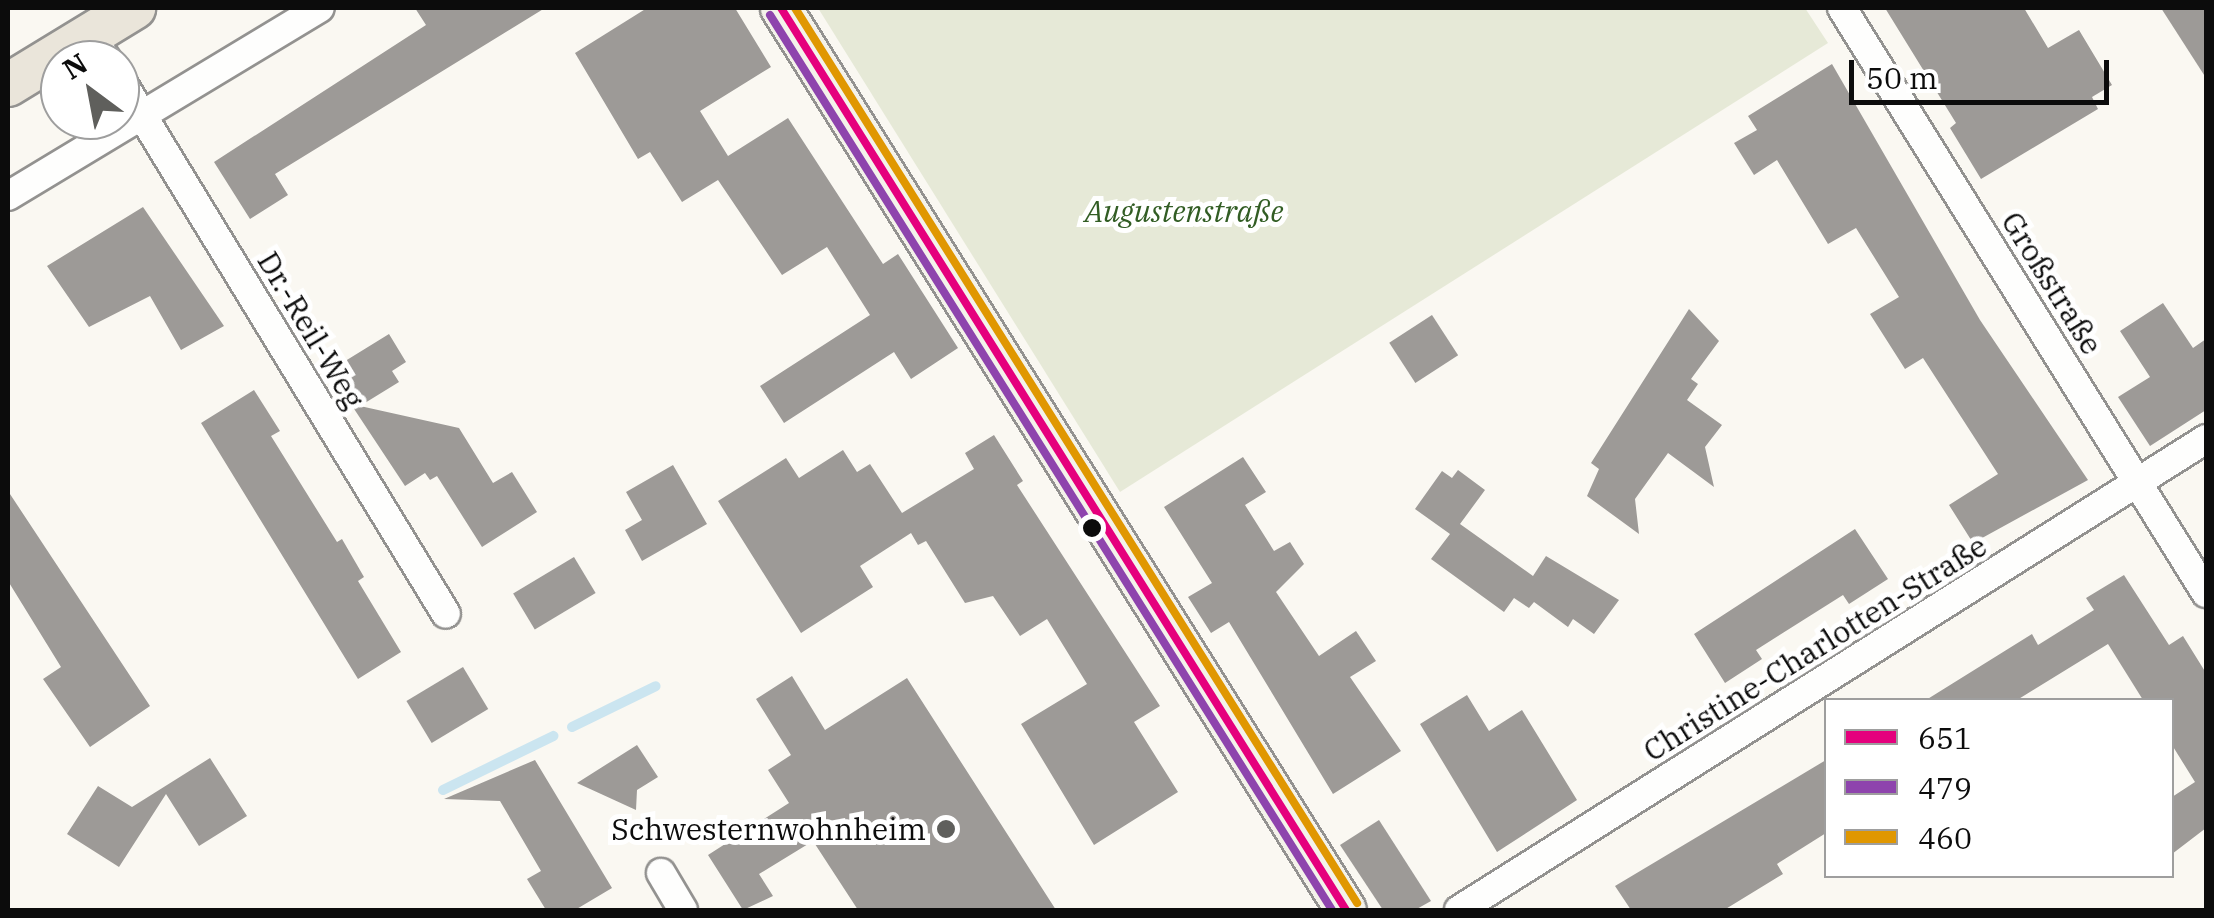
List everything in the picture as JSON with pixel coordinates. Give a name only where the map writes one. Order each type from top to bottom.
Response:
[{"type":"main road","points":[[104,40],[134,8]]},
{"type":"main road","points":[[8,85],[40,71]]},
{"type":"street","points":[[8,196],[320,8]]},
{"type":"street","points":[[781,8],[1346,910]]},
{"type":"street","name":"Großstraße","points":[[1842,8],[2206,593]]},
{"type":"street","name":"Dr.-Reil-Weg","points":[[140,108],[446,614]]},
{"type":"street","name":"Christine-Charlotten-Straße","points":[[1459,910],[2206,439]]},
{"type":"street","points":[[660,873],[684,910]]},
{"type":"green space","name":"Augustenstraße","points":[[818,8],[1805,8],[1828,43],[1120,492]]},
{"type":"building","points":[[415,8],[545,8],[275,174],[288,195],[250,219],[214,162],[426,25]]},
{"type":"building","points":[[647,8],[735,8],[771,67],[700,111],[728,156],[788,118],[883,264],[898,254],[958,348],[911,379],[894,352],[784,423],[760,386],[870,315],[827,247],[782,275],[718,180],[682,202],[650,152],[638,159],[575,53]]},
{"type":"building","points":[[1885,8],[2024,8],[2048,48],[2079,30],[2112,85],[2092,97],[2098,109],[1981,179],[1950,128],[1956,123]]},
{"type":"building","points":[[2161,8],[2206,8],[2206,78]]},
{"type":"building","points":[[1832,64],[1980,320],[2088,480],[1973,543],[1949,505],[1998,474],[1923,358],[1905,369],[1870,314],[1899,297],[1856,228],[1828,244],[1777,160],[1754,175],[1734,143],[1757,130],[1748,116]]},
{"type":"building","points":[[143,207],[224,326],[181,350],[150,296],[89,327],[47,266]]},
{"type":"building","points":[[2163,303],[2193,348],[2206,339],[2206,410],[2150,446],[2118,397],[2150,377],[2120,331]]},
{"type":"building","points":[[1689,309],[1719,341],[1691,379],[1698,384],[1687,400],[1722,425],[1705,447],[1714,487],[1668,453],[1635,499],[1639,534],[1587,496],[1599,469],[1591,463]]},
{"type":"building","points":[[1432,315],[1458,355],[1415,383],[1389,343]]},
{"type":"building","points":[[389,334],[406,362],[392,371],[399,382],[360,406],[459,428],[493,483],[512,472],[537,512],[482,547],[437,476],[430,480],[425,473],[405,486],[329,371]]},
{"type":"building","points":[[254,390],[280,431],[271,436],[337,542],[342,539],[364,577],[358,581],[401,652],[358,679],[201,423]]},
{"type":"building","points":[[994,435],[1023,481],[1017,485],[1160,706],[1134,722],[1178,792],[1094,845],[1021,724],[1087,684],[1047,619],[1020,636],[993,596],[965,603],[926,541],[918,545],[911,533],[860,566],[873,587],[801,633],[718,501],[786,458],[799,478],[843,450],[857,472],[870,464],[902,513],[974,469],[965,453]]},
{"type":"building","points":[[1243,457],[1266,492],[1245,505],[1274,551],[1290,542],[1304,564],[1276,592],[1319,656],[1356,631],[1376,661],[1350,677],[1401,751],[1333,794],[1229,622],[1211,633],[1188,597],[1212,583],[1164,507]]},
{"type":"building","points":[[673,465],[707,524],[642,561],[625,530],[642,520],[626,492]]},
{"type":"building","points":[[1458,470],[1485,490],[1460,524],[1533,576],[1546,556],[1619,600],[1594,634],[1573,619],[1568,627],[1534,602],[1529,608],[1514,598],[1504,612],[1431,559],[1450,534],[1415,509],[1442,471],[1452,478]]},
{"type":"building","points":[[8,491],[150,706],[90,747],[43,679],[61,667],[8,581]]},
{"type":"building","points":[[1855,529],[1888,579],[1849,604],[1843,595],[1756,650],[1762,659],[1725,683],[1694,634]]},
{"type":"building","points":[[574,557],[596,593],[535,630],[513,594]]},
{"type":"building","points":[[2124,575],[2169,645],[2183,636],[2206,673],[2206,828],[2174,852],[2174,796],[2195,782],[2174,748],[2174,698],[2142,698],[2108,644],[2020,698],[1929,698],[2032,634],[2038,645],[2094,610],[2086,598]]},
{"type":"building","points":[[463,667],[488,709],[432,743],[406,701]]},
{"type":"building","points":[[792,676],[825,730],[907,678],[1056,910],[858,910],[813,841],[759,874],[773,896],[743,910],[708,855],[789,803],[768,770],[791,755],[756,699]]},
{"type":"building","points":[[1467,695],[1489,731],[1522,710],[1577,800],[1497,852],[1420,724]]},
{"type":"building","points":[[637,745],[658,777],[637,790],[636,810],[577,783]]},
{"type":"building","points":[[210,758],[247,816],[199,846],[166,794],[119,867],[67,834],[98,786],[132,807]]},
{"type":"building","points":[[535,760],[612,888],[575,910],[546,910],[527,879],[541,871],[500,801],[444,799]]},
{"type":"building","points":[[1824,761],[1824,834],[1777,864],[1783,874],[1724,910],[1631,910],[1615,886]]},
{"type":"building","points":[[1379,820],[1431,901],[1415,910],[1383,910],[1340,845]]},
{"type":"waterway","points":[[572,727],[656,686]]},
{"type":"waterway","points":[[443,790],[553,736]]},
{"type":"transit line","name":"651","points":[[781,8],[1346,910]]},
{"type":"transit line","name":"460","points":[[795,8],[1357,903]]},
{"type":"transit line","name":"479","points":[[770,15],[1332,910]]},
{"type":"place","name":"Schwesternwohnheim","points":[[946,829]]}]
